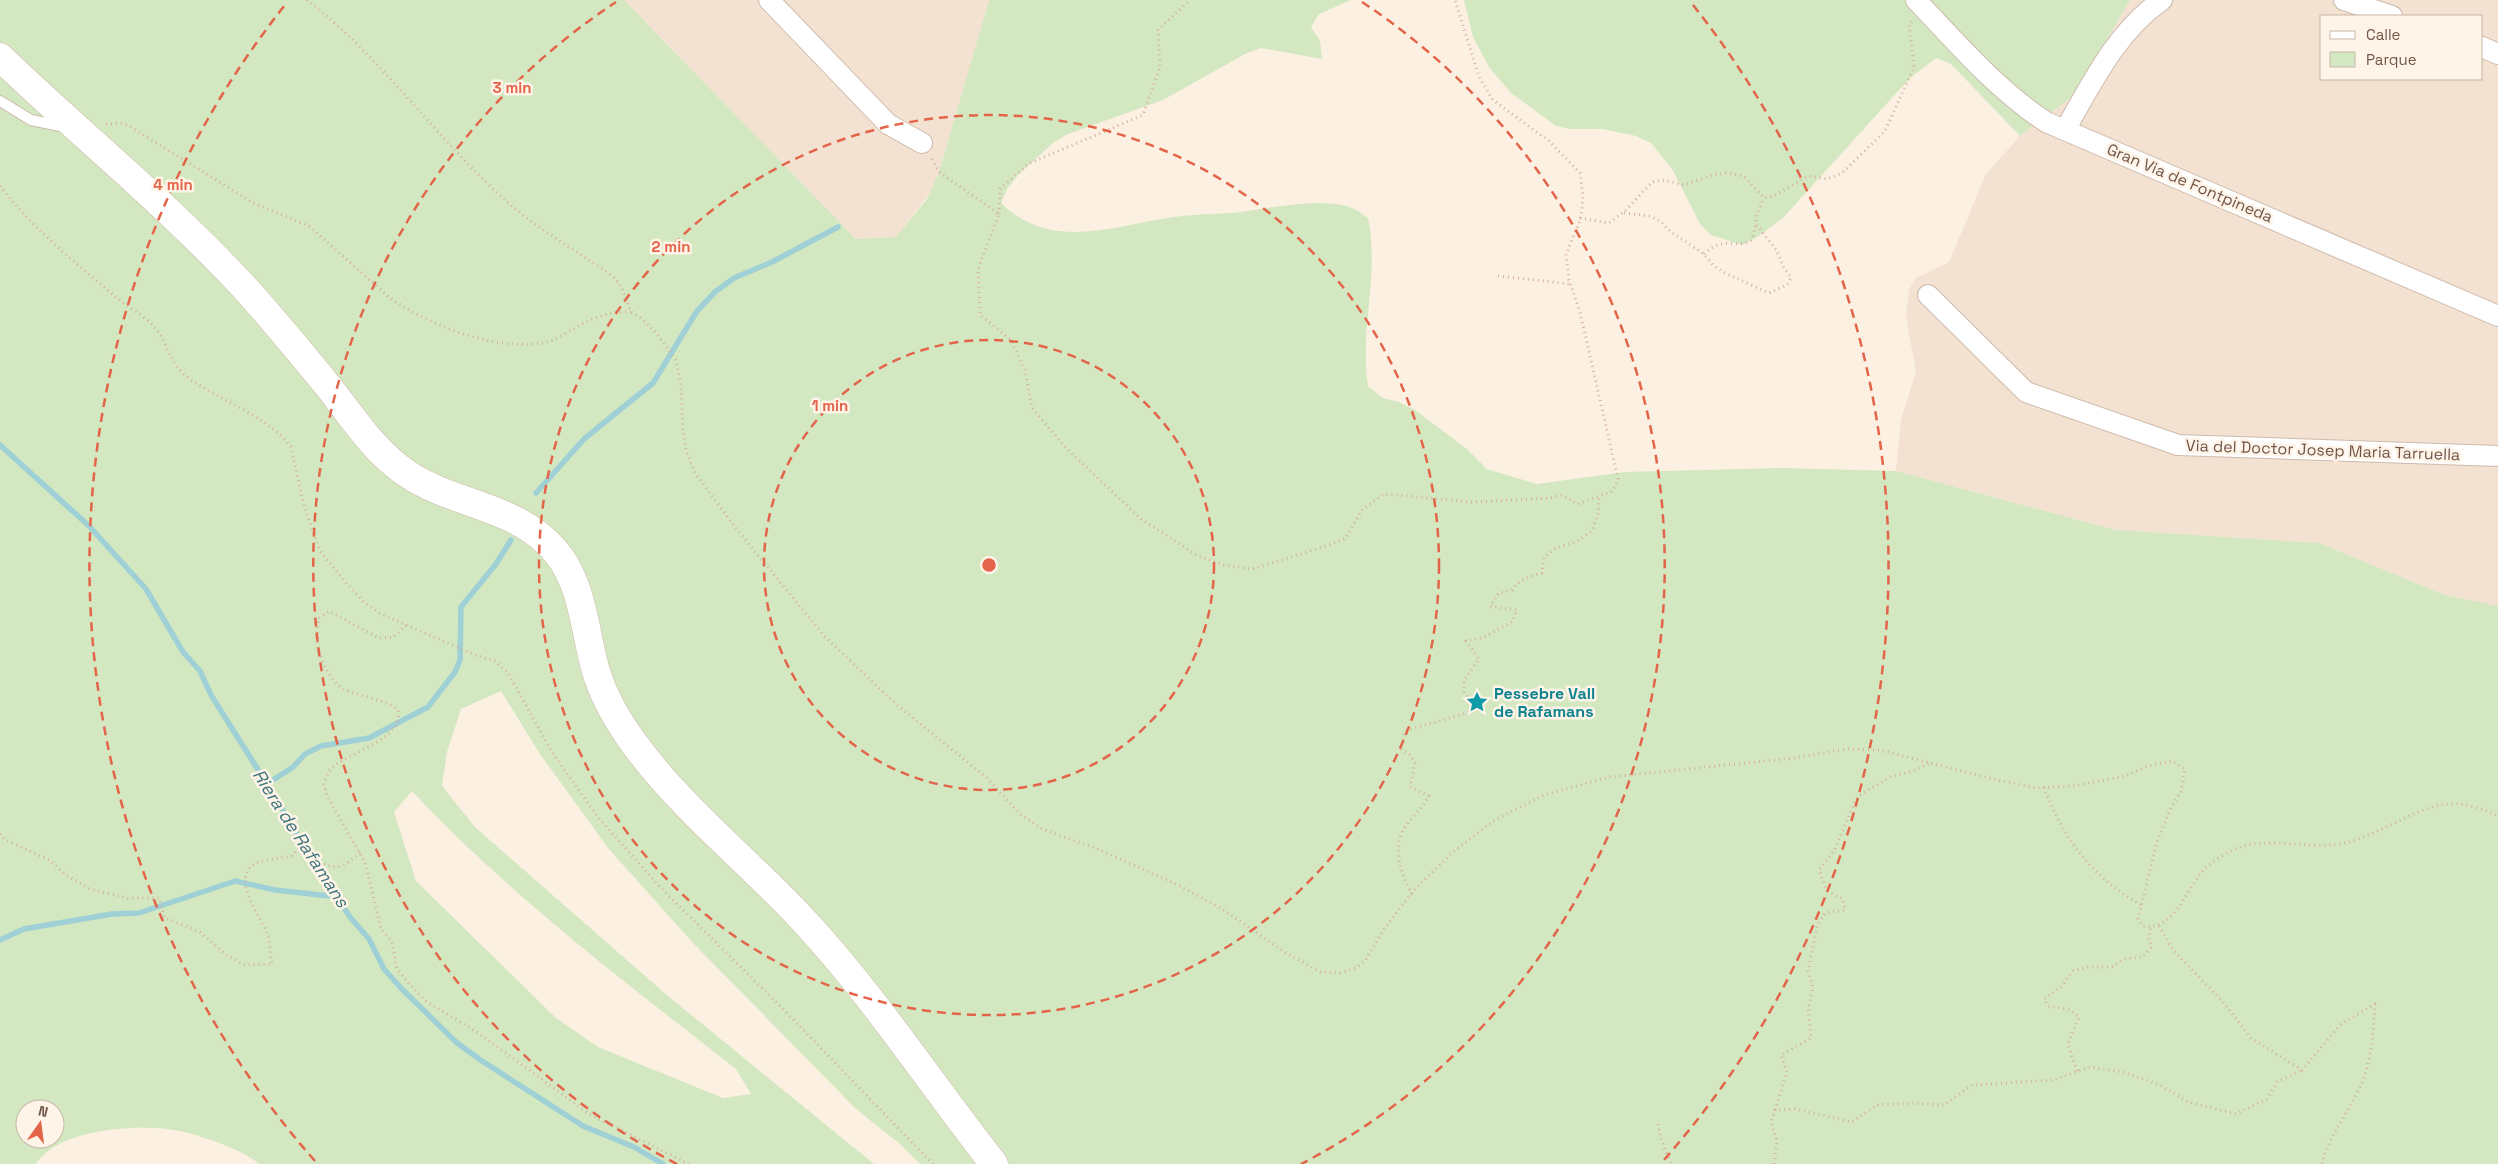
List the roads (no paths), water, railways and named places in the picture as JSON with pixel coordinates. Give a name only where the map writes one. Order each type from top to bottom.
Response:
[{"type":"main road","points":[[0,57],[162,203],[244,287],[314,368],[370,440],[394,464],[421,483],[519,520],[556,551],[567,568],[577,590],[600,684],[628,734],[685,804],[809,926],[856,983],[994,1164]]},
{"type":"street","points":[[769,0],[888,124],[922,143]]},
{"type":"street","points":[[2065,130],[2104,62],[2132,26],[2162,0]]},
{"type":"street","points":[[2344,0],[2389,15]]},
{"type":"street","name":"Gran Via de Fontpineda","points":[[1919,3],[1993,80],[2027,109],[2046,122],[2498,316]]},
{"type":"street","points":[[2483,47],[2498,54]]},
{"type":"street","name":"Via del Doctor Josep Maria Tarruella","points":[[1928,295],[2026,392],[2178,445],[2498,456]]},
{"type":"lane","points":[[0,101],[31,120],[81,130]]},
{"type":"waterway","points":[[536,493],[584,439],[653,383],[697,311],[715,292],[734,278],[772,262],[838,227]]},
{"type":"waterway","name":"Riera de Rafamans","points":[[0,445],[89,526],[146,589],[183,652],[200,671],[211,695],[312,859],[350,917],[369,939],[384,969],[401,988],[456,1042],[479,1059],[583,1126],[634,1147],[663,1164]]},
{"type":"waterway","points":[[267,784],[293,767],[305,754],[321,746],[369,738],[428,707],[455,672],[460,660],[461,607],[496,564],[511,540]]},
{"type":"waterway","points":[[0,940],[24,929],[112,914],[139,913],[235,881],[275,890],[339,897]]},
{"type":"place","name":"Pessebre Vall de Rafamans","points":[[1477,702]]}]
